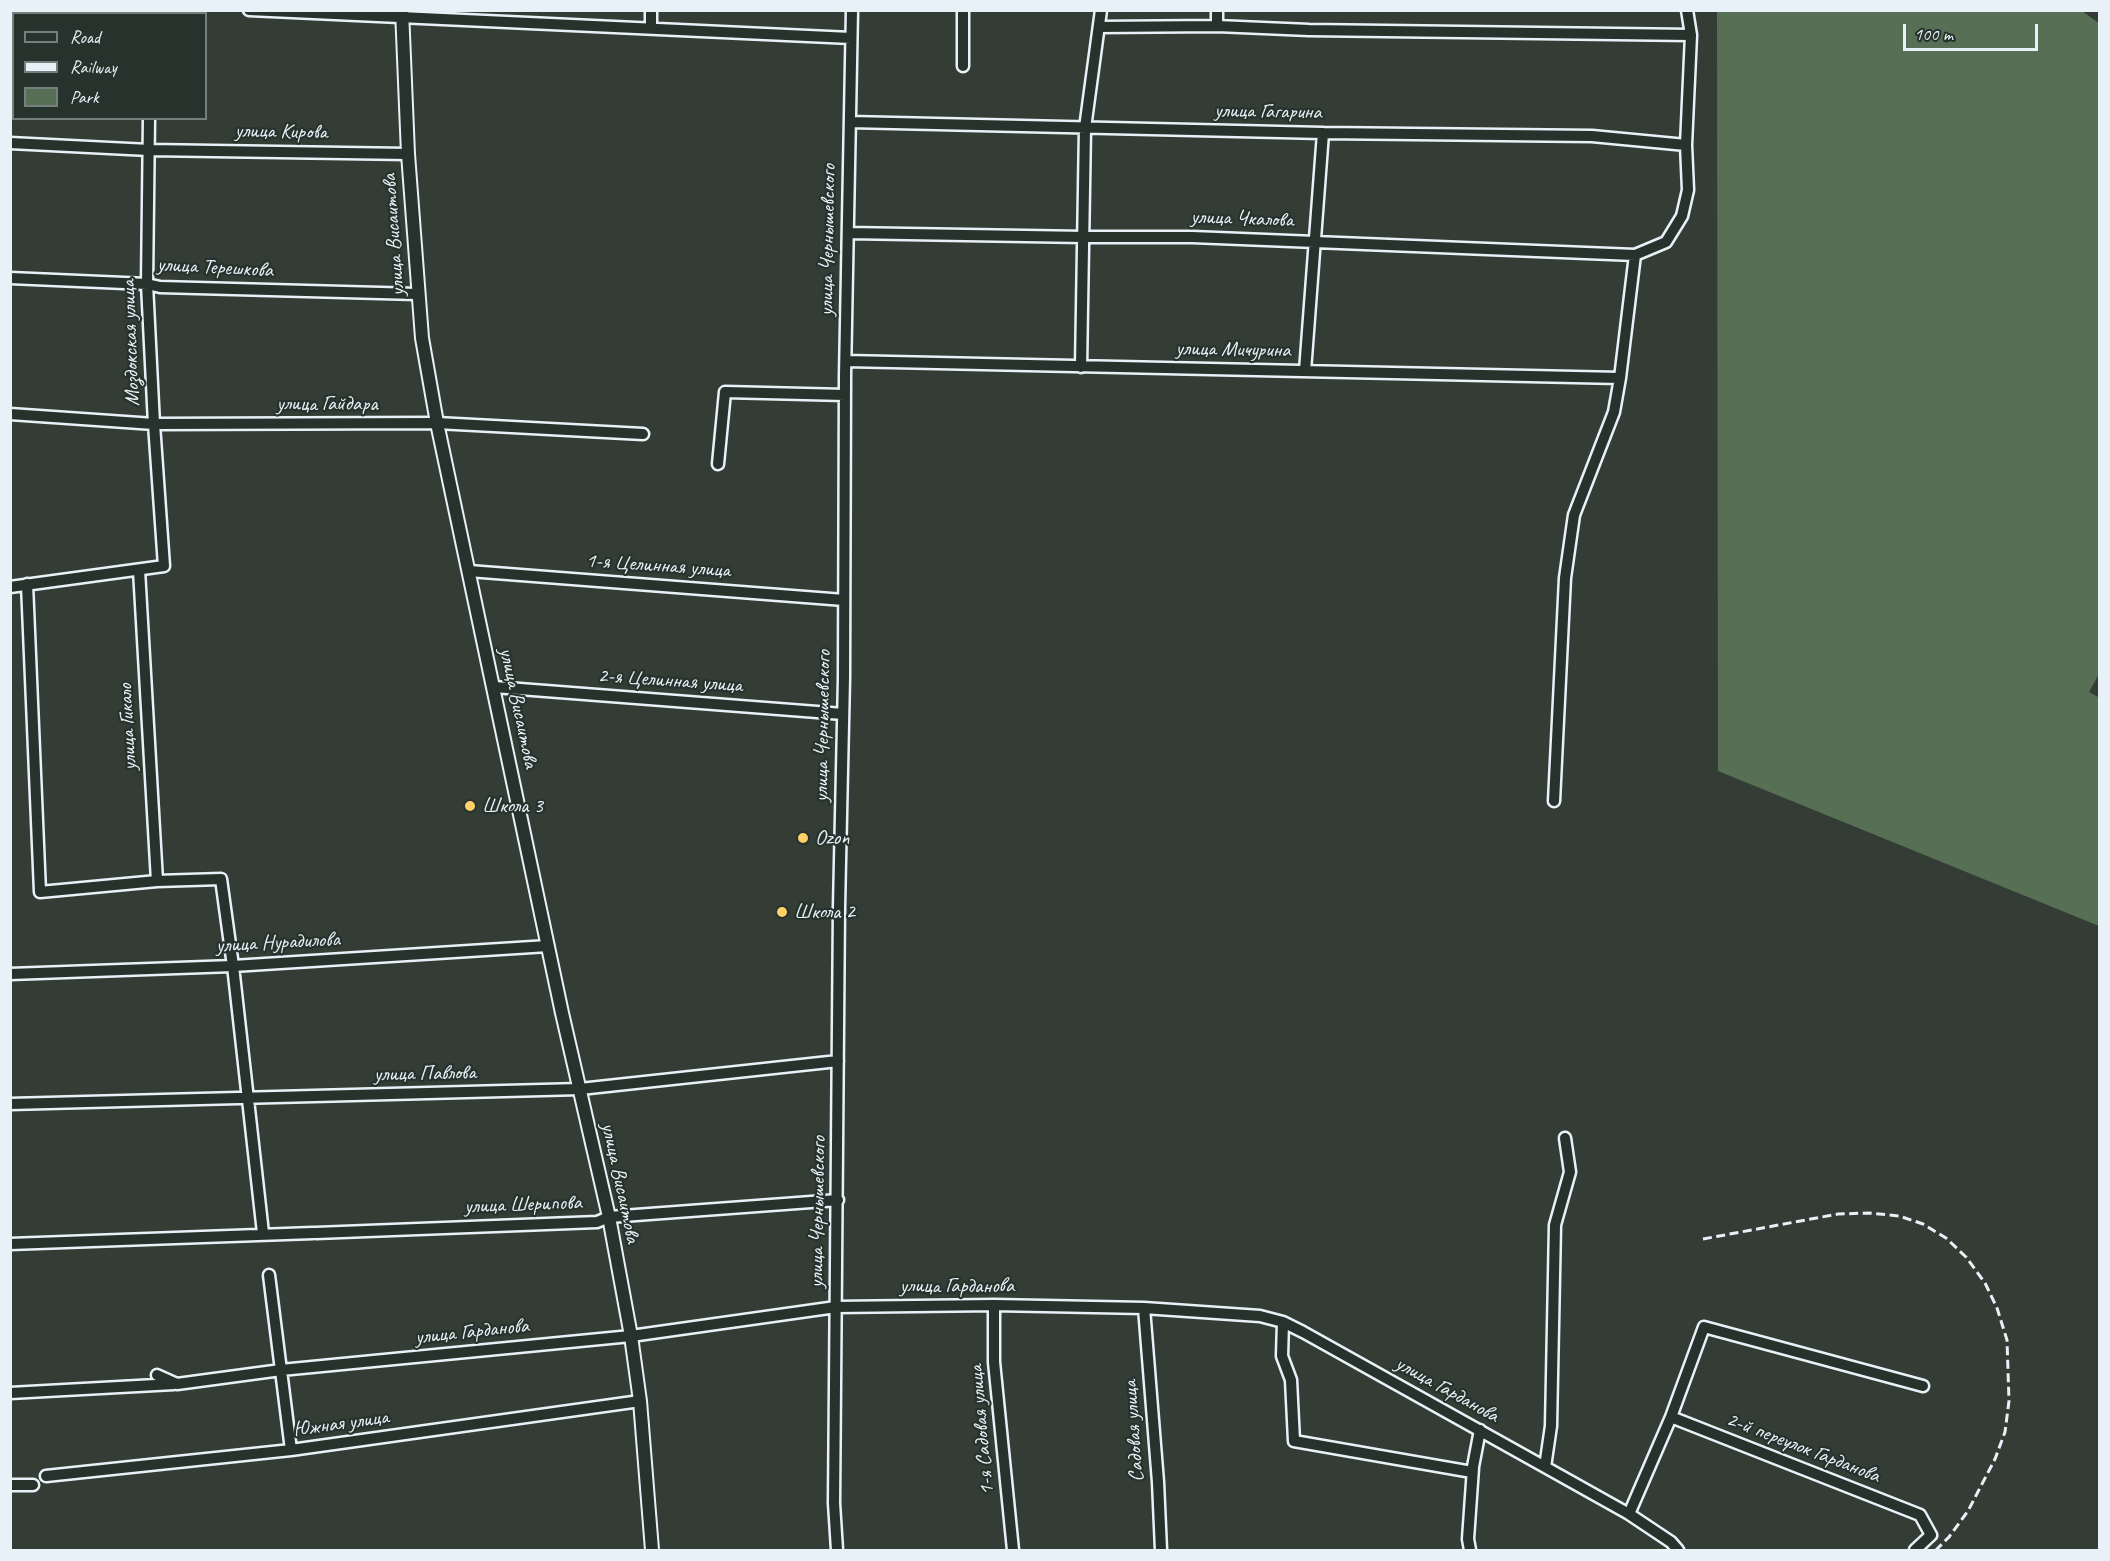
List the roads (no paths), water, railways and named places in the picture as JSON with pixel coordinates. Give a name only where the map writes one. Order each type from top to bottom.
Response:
[{"type":"street","points":[[249,10],[402,14],[851,38]]},
{"type":"street","points":[[651,10],[651,27]]},
{"type":"street","name":"улица Чернышевского","points":[[837,1551],[834,1503],[839,875],[852,10]]},
{"type":"street","points":[[963,10],[963,66]]},
{"type":"street","points":[[1081,367],[1085,128],[1101,10]]},
{"type":"street","points":[[1216,26],[1217,10]]},
{"type":"street","points":[[1554,801],[1565,578],[1574,514],[1614,412],[1635,255],[1666,242],[1682,216],[1688,190],[1686,145],[1691,35],[1687,10]]},
{"type":"street","name":"улица Висаитова","points":[[402,14],[408,154],[422,338],[437,423],[548,946],[609,1217],[631,1336],[640,1401],[652,1551]]},
{"type":"street","points":[[1099,27],[1216,26],[1309,30],[1691,35]]},
{"type":"street","name":"Моздокская улица","points":[[139,570],[164,566],[147,284],[149,120]]},
{"type":"street","name":"улица Гагарина","points":[[850,122],[1323,133],[1592,135],[1686,145]]},
{"type":"street","points":[[1305,371],[1323,133]]},
{"type":"street","name":"улица Кирова","points":[[10,143],[149,150],[408,154]]},
{"type":"street","name":"улица Чкалова","points":[[848,233],[1314,240],[1635,255]]},
{"type":"street","name":"улица Терешкова","points":[[10,278],[147,284],[160,287],[417,294]]},
{"type":"street","name":"улица Мичурина","points":[[846,361],[1620,378]]},
{"type":"street","points":[[718,464],[725,392],[845,395]]},
{"type":"street","name":"улица Гайдара","points":[[10,414],[154,423],[437,423],[643,434]]},
{"type":"street","points":[[10,587],[139,570]]},
{"type":"street","name":"улица Гикало","points":[[139,570],[157,881]]},
{"type":"street","name":"1-я Целинная улица","points":[[469,571],[844,600]]},
{"type":"street","points":[[27,584],[40,892],[157,881],[221,879],[263,1233]]},
{"type":"street","name":"2-я Целинная улица","points":[[494,687],[843,714]]},
{"type":"street","name":"улица Нурадилова","points":[[10,975],[233,966],[548,946]]},
{"type":"street","name":"улица Павлова","points":[[10,1104],[580,1089],[838,1061]]},
{"type":"street","points":[[1545,1467],[1551,1426],[1555,1225],[1570,1173],[1565,1138]]},
{"type":"street","name":"улица Шерипова","points":[[10,1244],[597,1222],[609,1217],[838,1200]]},
{"type":"street","points":[[269,1275],[291,1450]]},
{"type":"street","name":"улица Гарданова","points":[[10,1393],[177,1384],[281,1370],[631,1336],[836,1307],[994,1305],[1144,1308],[1260,1316],[1284,1322],[1480,1430],[1629,1514],[1671,1542],[1678,1551]]},
{"type":"street","name":"1-я Садовая улица","points":[[994,1305],[994,1362],[1013,1551]]},
{"type":"street","name":"Садовая улица","points":[[1144,1308],[1158,1482],[1161,1551]]},
{"type":"street","points":[[1284,1322],[1282,1356],[1291,1380],[1294,1442],[1473,1472],[1473,1468]]},
{"type":"street","points":[[1629,1514],[1671,1417],[1704,1327],[1923,1386]]},
{"type":"street","points":[[158,1375],[177,1384]]},
{"type":"street","name":"Южная улица","points":[[46,1476],[291,1450],[640,1401]]},
{"type":"street","name":"2-й переулок Гарданова","points":[[1671,1417],[1920,1515],[1931,1535],[1915,1551]]},
{"type":"street","points":[[1470,1551],[1468,1539],[1473,1468],[1480,1430]]},
{"type":"street","points":[[10,1485],[33,1485]]},
{"type":"railway","points":[[1703,1239],[1838,1214],[1869,1213],[1899,1216],[1923,1224],[1946,1238],[1966,1257],[1985,1283],[1997,1308],[2007,1340],[2009,1401],[2005,1432],[1995,1459],[1968,1511],[1949,1537],[1936,1550]]},
{"type":"place","name":"Школа 3","points":[[470,806]]},
{"type":"place","name":"Ozon","points":[[803,838]]},
{"type":"place","name":"Школа 2","points":[[782,912]]}]
